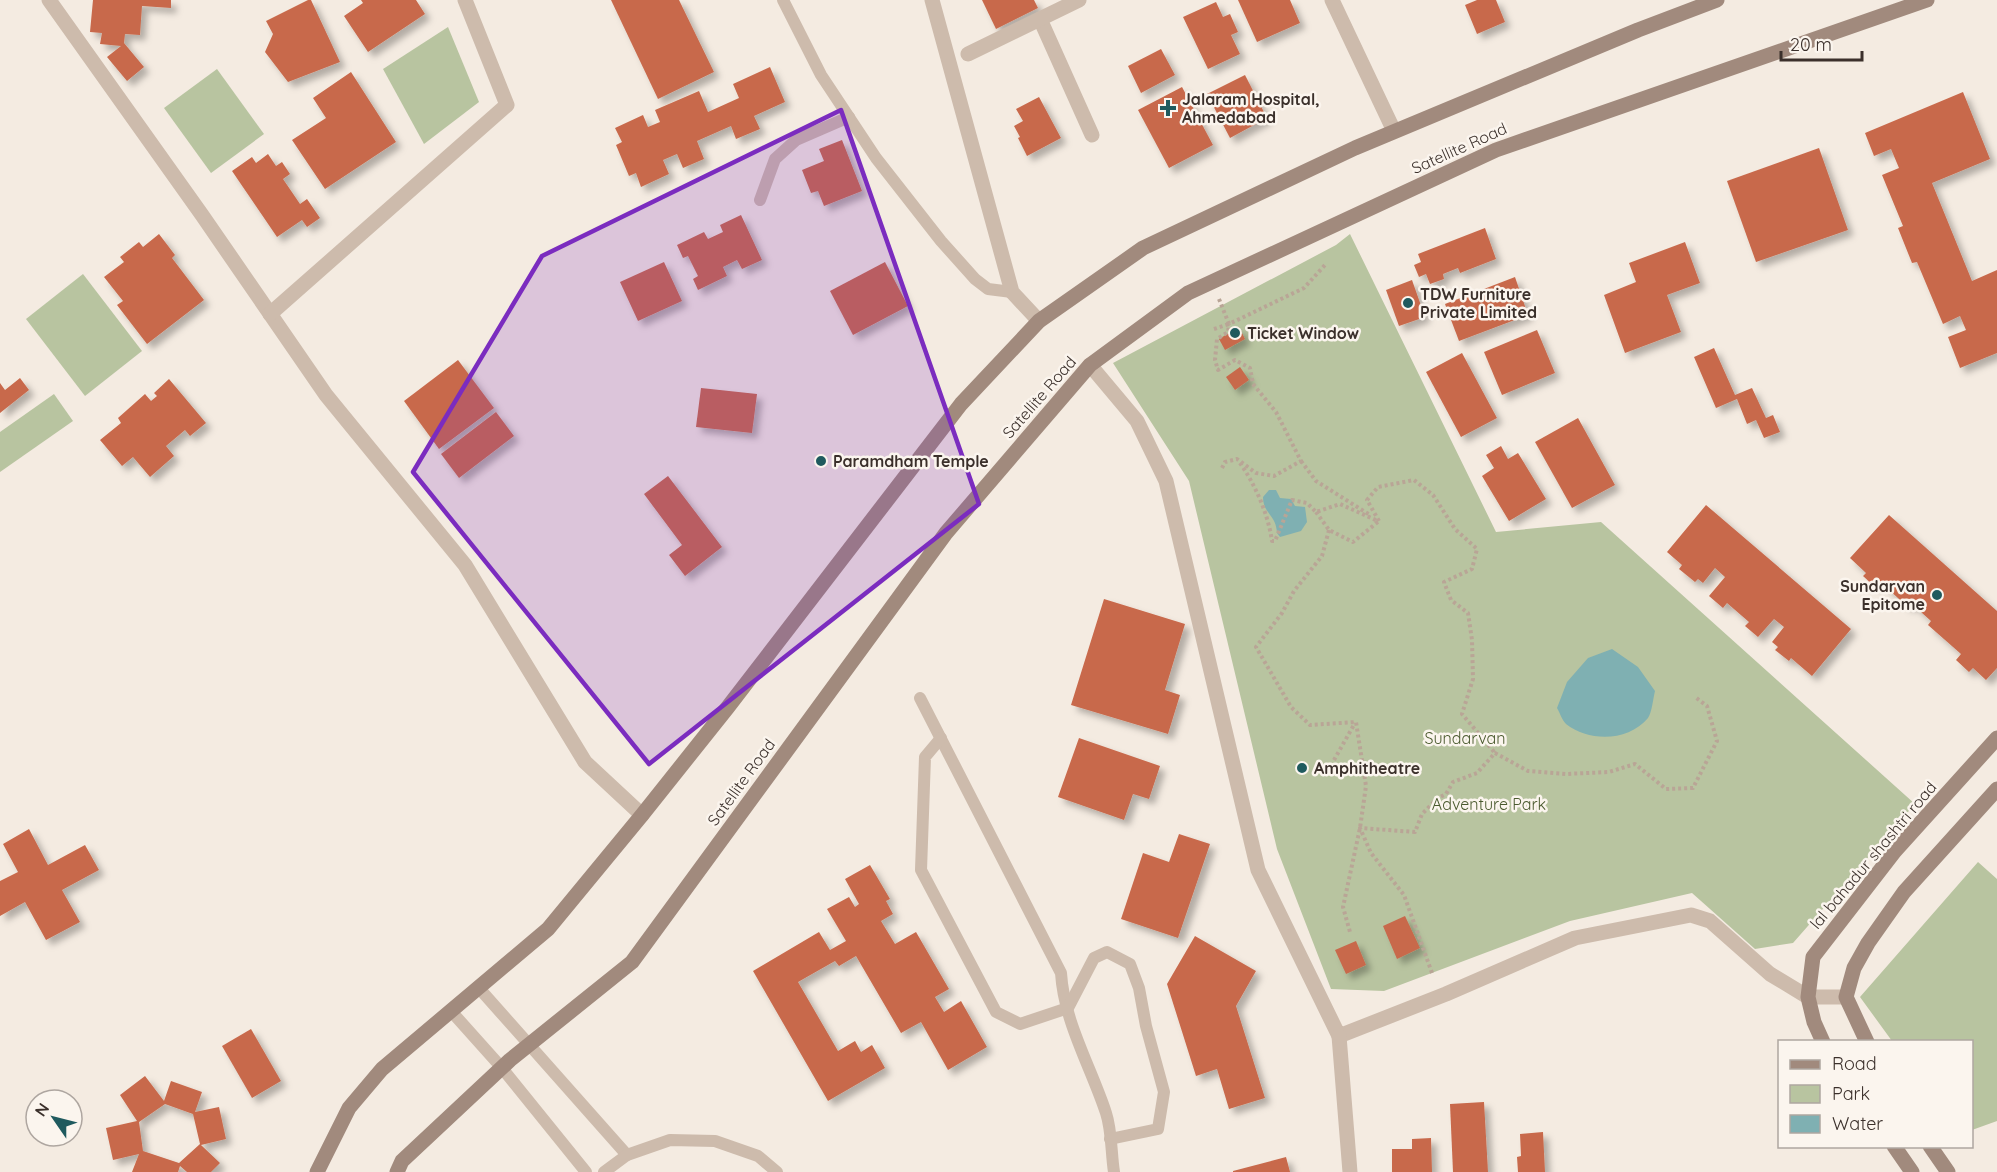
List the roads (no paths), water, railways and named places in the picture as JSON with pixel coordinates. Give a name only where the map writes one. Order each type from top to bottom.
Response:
[{"type":"main road","points":[[317,1172],[349,1108],[382,1069],[548,929],[642,815],[961,404],[1039,321],[1143,248],[1355,147],[1692,4],[1717,0]]},
{"type":"main road","name":"Satellite Road","points":[[397,1172],[402,1161],[502,1068],[632,962],[946,533],[1090,364],[1188,293],[1496,150],[1927,0]]},
{"type":"main road","name":"lal bahadur shashtri road","points":[[1823,1040],[1814,1022],[1808,997],[1813,957],[1895,851],[1997,738]]},
{"type":"main road","points":[[1867,1040],[1846,996],[1854,968],[1868,943],[1904,892],[1997,789]]},
{"type":"main road","points":[[1895,1148],[1912,1172]]},
{"type":"main road","points":[[1931,1148],[1948,1172]]},
{"type":"street","points":[[49,0],[326,395],[465,566],[585,762],[642,815]]},
{"type":"street","points":[[270,314],[507,105],[465,0]]},
{"type":"street","points":[[932,0],[1012,292],[1039,321]]},
{"type":"street","points":[[968,54],[1079,0]]},
{"type":"street","points":[[1332,0],[1394,131]]},
{"type":"street","points":[[1040,19],[1092,135]]},
{"type":"street","points":[[1090,364],[1137,422],[1166,481],[1258,870],[1339,1036],[1350,1172]]},
{"type":"street","points":[[1339,1036],[1446,994],[1575,938],[1691,915],[1710,921],[1770,974],[1808,997],[1846,996]]},
{"type":"lane","points":[[783,0],[821,75],[876,158],[941,241],[975,279],[988,289],[1012,292]]},
{"type":"lane","points":[[760,200],[775,159],[796,141],[849,117]]},
{"type":"lane","points":[[920,698],[1061,973],[1062,991],[1107,1115],[1114,1172]]},
{"type":"lane","points":[[941,738],[925,758],[921,870],[996,1012],[1020,1024],[1068,1008],[1094,958],[1107,952],[1130,964],[1139,988],[1146,1026],[1164,1092],[1158,1129],[1110,1140]]},
{"type":"lane","points":[[478,987],[627,1155]]},
{"type":"lane","points":[[451,1011],[502,1068],[586,1172]]},
{"type":"lane","points":[[604,1172],[627,1155],[670,1140],[715,1141],[758,1156],[777,1172]]},
{"type":"water","points":[[1269,490],[1276,490],[1280,498],[1291,499],[1295,506],[1305,507],[1307,522],[1301,531],[1280,537],[1264,503],[1263,497]]},
{"type":"water","points":[[1612,649],[1638,667],[1655,691],[1648,718],[1630,732],[1608,737],[1575,730],[1566,724],[1557,708],[1567,682],[1588,658]]},
{"type":"place","name":"Jalaram Hospital, Ahmedabad","points":[[1168,108]]},
{"type":"place","name":"TDW Furniture Private Limited","points":[[1408,303]]},
{"type":"place","name":"Ticket Window","points":[[1235,333]]},
{"type":"place","name":"Paramdham Temple","points":[[821,461]]},
{"type":"place","name":"Sundarvan Epitome","points":[[1937,595]]},
{"type":"place","name":"Amphitheatre","points":[[1302,768]]},
{"type":"park label","name":"Sundarvan","points":[[1465,738]]},
{"type":"park label","name":"Adventure Park","points":[[1489,804]]}]
